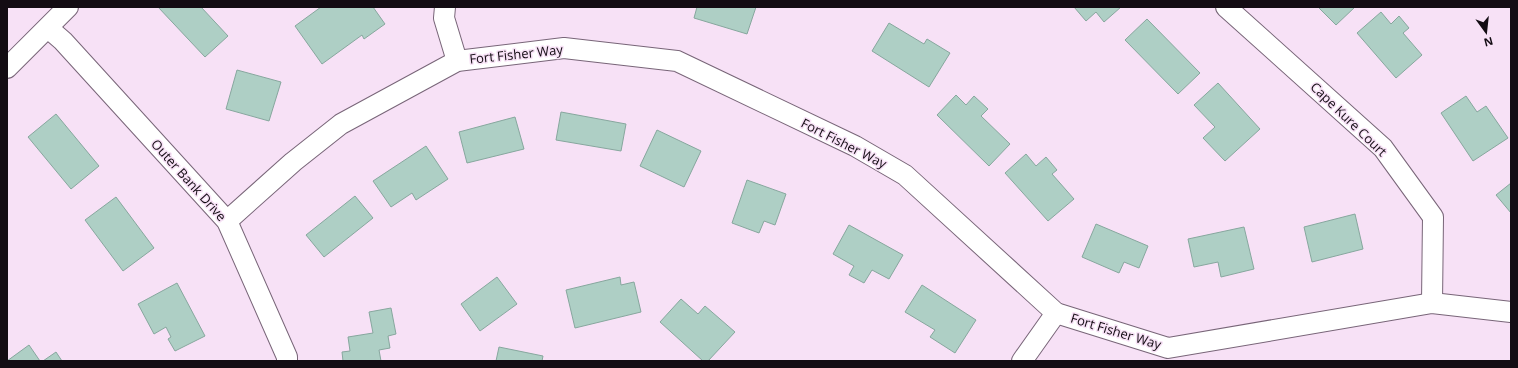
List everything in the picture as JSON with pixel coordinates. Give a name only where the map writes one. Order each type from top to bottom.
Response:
[{"type":"street","points":[[7,68],[68,7]]},
{"type":"street","points":[[445,7],[444,18],[457,60]]},
{"type":"street","name":"Cape Kure Court","points":[[1226,7],[1383,148],[1433,217],[1432,303]]},
{"type":"street","name":"Outer Bank Drive","points":[[48,28],[63,41],[227,221],[287,357],[287,361]]},
{"type":"street","name":"Fort Fisher Way","points":[[227,221],[294,162],[341,124],[457,60],[564,48],[677,61],[855,146],[905,175],[1056,313],[1168,348],[1432,303],[1511,312]]},
{"type":"street","points":[[1022,361],[1056,313]]},
{"type":"building","points":[[158,7],[201,7],[228,36],[205,57]]},
{"type":"building","points":[[321,7],[373,7],[385,24],[364,39],[362,35],[322,64],[295,26]]},
{"type":"building","points":[[697,7],[756,7],[747,34],[694,18]]},
{"type":"building","points":[[1074,7],[1121,7],[1104,22],[1096,12],[1086,21]]},
{"type":"building","points":[[1318,7],[1355,7],[1336,25]]},
{"type":"building","points":[[1381,12],[1391,24],[1399,16],[1409,28],[1403,33],[1422,55],[1396,78],[1357,33]]},
{"type":"building","points":[[1147,19],[1200,73],[1178,94],[1125,40]]},
{"type":"building","points":[[889,23],[924,44],[927,39],[950,53],[929,87],[872,51]]},
{"type":"building","points":[[237,70],[281,82],[269,121],[226,109]]},
{"type":"building","points":[[1218,83],[1260,129],[1225,161],[1203,138],[1215,127],[1194,105]]},
{"type":"building","points":[[956,95],[966,105],[974,96],[988,109],[981,116],[1010,144],[989,166],[937,115]]},
{"type":"building","points":[[1466,96],[1477,112],[1486,106],[1508,138],[1473,161],[1441,113]]},
{"type":"building","points":[[561,112],[626,124],[621,151],[556,140]]},
{"type":"building","points":[[56,114],[99,166],[71,189],[28,137]]},
{"type":"building","points":[[515,117],[524,149],[467,163],[459,132]]},
{"type":"building","points":[[657,130],[701,151],[684,187],[640,166]]},
{"type":"building","points":[[426,146],[448,179],[416,200],[412,193],[391,207],[373,181]]},
{"type":"building","points":[[1026,154],[1036,166],[1046,157],[1057,170],[1052,174],[1074,199],[1048,221],[1005,173]]},
{"type":"building","points":[[747,180],[786,194],[775,225],[764,221],[759,233],[732,223]]},
{"type":"building","points":[[1511,183],[1511,213],[1496,195]]},
{"type":"building","points":[[355,196],[373,218],[324,257],[306,235]]},
{"type":"building","points":[[116,197],[154,248],[123,271],[85,220]]},
{"type":"building","points":[[1355,214],[1363,249],[1312,262],[1304,227]]},
{"type":"building","points":[[1096,224],[1148,246],[1139,268],[1124,262],[1119,273],[1082,257]]},
{"type":"building","points":[[849,225],[903,255],[889,279],[872,270],[864,283],[849,275],[854,266],[833,254]]},
{"type":"building","points":[[1244,227],[1254,269],[1221,277],[1218,262],[1194,267],[1188,239]]},
{"type":"building","points":[[497,277],[517,304],[480,331],[461,304]]},
{"type":"building","points":[[620,277],[621,285],[634,282],[641,312],[575,328],[566,290]]},
{"type":"building","points":[[177,283],[205,336],[175,351],[168,339],[171,337],[166,327],[154,334],[138,304]]},
{"type":"building","points":[[922,285],[976,320],[955,353],[930,337],[935,330],[905,312]]},
{"type":"building","points":[[681,299],[698,314],[705,306],[735,332],[708,361],[703,361],[660,322]]},
{"type":"building","points":[[391,308],[396,334],[388,336],[390,348],[379,350],[381,361],[343,361],[342,352],[350,351],[348,337],[373,333],[369,312]]},
{"type":"building","points":[[29,345],[40,361],[7,361]]},
{"type":"building","points":[[499,347],[543,356],[542,361],[496,361]]},
{"type":"building","points":[[56,352],[62,361],[43,361]]}]
